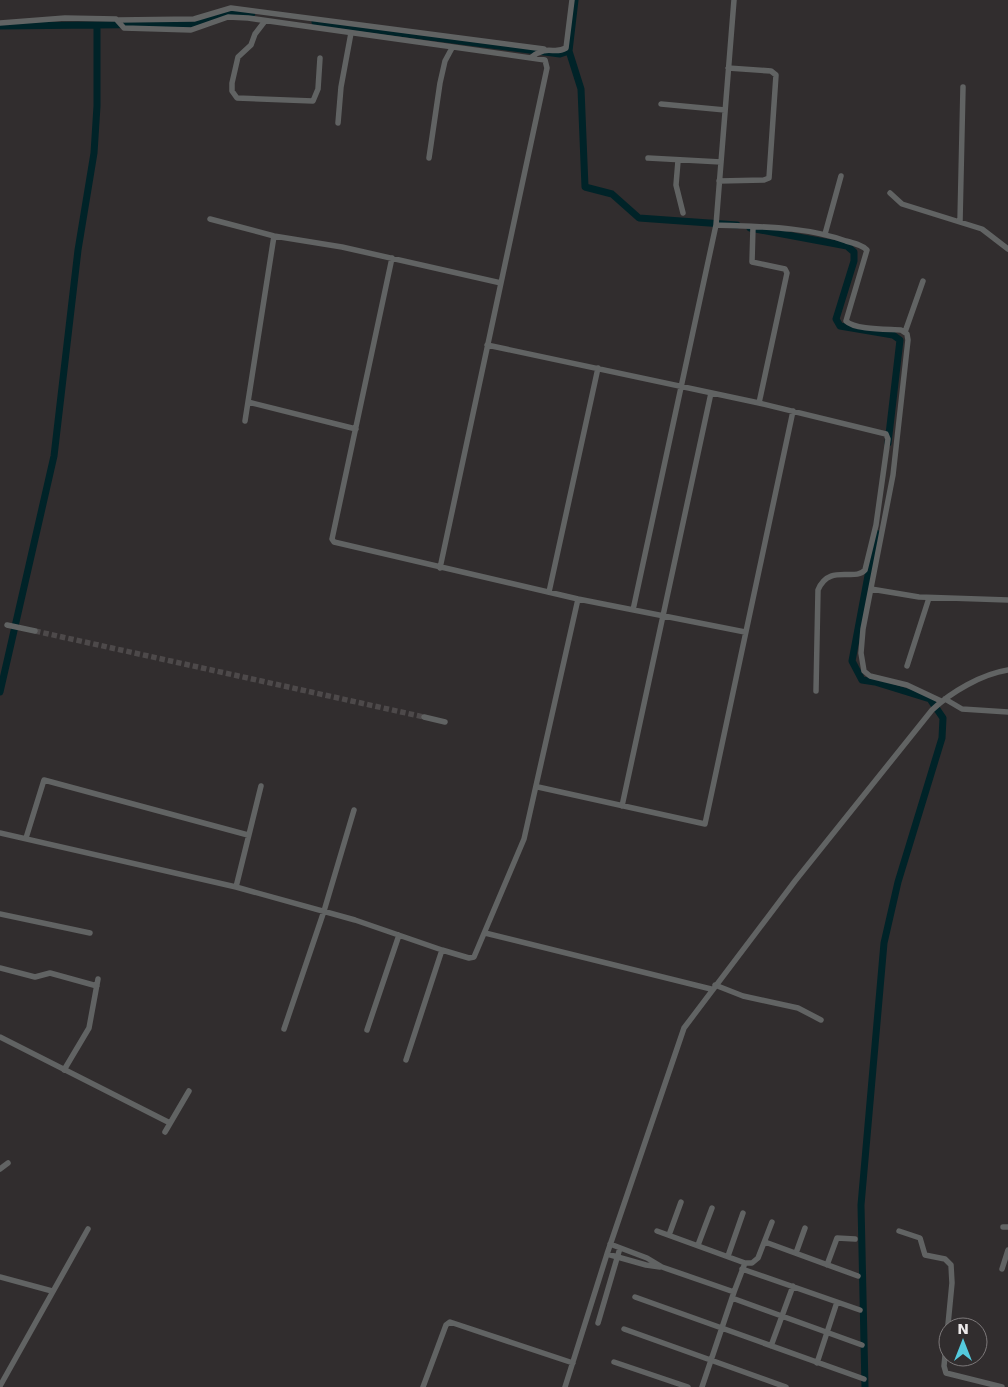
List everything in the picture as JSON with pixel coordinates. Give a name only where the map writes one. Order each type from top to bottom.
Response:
[{"type":"street","points":[[0,23],[65,18],[118,21],[194,19],[230,8],[562,50],[566,48],[572,0]]},
{"type":"street","points":[[633,610],[716,223],[734,0]]},
{"type":"street","points":[[118,21],[122,27],[184,30],[203,27],[228,17],[248,18],[452,48],[532,56],[544,60],[547,68],[440,568]]},
{"type":"street","points":[[265,21],[255,34],[251,45],[238,57],[232,83],[232,91],[237,98],[313,101],[318,89],[320,58]]},
{"type":"street","points":[[338,123],[341,87],[351,33]]},
{"type":"street","points":[[429,158],[440,83],[445,61],[452,48]]},
{"type":"street","points":[[532,56],[543,49]]},
{"type":"street","points":[[719,181],[764,180],[768,178],[776,75],[771,71],[728,68]]},
{"type":"street","points":[[960,221],[963,87]]},
{"type":"street","points":[[661,104],[725,110]]},
{"type":"street","points":[[648,158],[721,162]]},
{"type":"street","points":[[678,161],[676,185],[683,213]]},
{"type":"street","points":[[825,234],[841,176]]},
{"type":"street","points":[[890,193],[902,204],[960,221],[988,233],[1008,249]]},
{"type":"street","points":[[210,219],[274,236],[342,247],[501,283]]},
{"type":"street","points":[[716,223],[801,229],[825,234],[867,250],[846,321],[850,324],[904,332],[908,337],[894,475],[863,629],[861,653],[867,674],[907,684],[962,709],[1008,712]]},
{"type":"street","points":[[753,227],[752,262],[785,269],[786,273],[760,403]]},
{"type":"street","points":[[244,421],[274,236]]},
{"type":"street","points":[[392,258],[332,539],[334,542],[578,599],[745,632]]},
{"type":"street","points":[[904,332],[923,281]]},
{"type":"street","points":[[487,345],[760,403],[886,434],[888,439],[880,498],[865,570],[860,574],[834,574],[823,581],[818,590],[816,691]]},
{"type":"street","points":[[548,592],[598,368]]},
{"type":"street","points":[[622,806],[711,393]]},
{"type":"street","points":[[248,402],[356,429]]},
{"type":"street","points":[[538,787],[705,824],[792,411]]},
{"type":"street","points":[[871,589],[929,598],[1008,600]]},
{"type":"street","points":[[907,666],[929,598]]},
{"type":"street","points":[[0,833],[236,887],[324,911],[442,950],[474,957],[524,839],[538,787],[578,599]]},
{"type":"street","points":[[10,625],[35,631]]},
{"type":"street","points":[[565,1387],[610,1244],[679,1038],[713,987],[932,710],[942,701],[983,678],[1008,670]]},
{"type":"street","points":[[424,717],[445,722]]},
{"type":"street","points":[[26,838],[44,780],[248,835]]},
{"type":"street","points":[[236,887],[261,786]]},
{"type":"street","points":[[284,1029],[324,911],[354,810]]},
{"type":"street","points":[[0,914],[90,933]]},
{"type":"street","points":[[485,933],[798,1008],[821,1020]]},
{"type":"street","points":[[367,1030],[399,935]]},
{"type":"street","points":[[406,1060],[442,950]]},
{"type":"street","points":[[0,968],[35,977],[50,973],[97,986]]},
{"type":"street","points":[[64,1070],[88,1028],[98,979]]},
{"type":"street","points":[[0,1037],[170,1123]]},
{"type":"street","points":[[165,1132],[189,1091]]},
{"type":"street","points":[[0,1169],[8,1163]]},
{"type":"street","points":[[669,1235],[681,1202]]},
{"type":"street","points":[[698,1245],[712,1208]]},
{"type":"street","points":[[728,1256],[743,1213]]},
{"type":"street","points":[[702,1387],[744,1266],[756,1261],[772,1222]]},
{"type":"street","points":[[796,1253],[806,1228]]},
{"type":"street","points":[[0,1385],[88,1229]]},
{"type":"street","points":[[657,1231],[728,1256],[744,1266],[860,1310]]},
{"type":"street","points":[[899,1231],[920,1238],[925,1255],[945,1259],[951,1265],[952,1283],[944,1366],[946,1373],[1002,1387]]},
{"type":"street","points":[[827,1264],[837,1238],[844,1236],[856,1239]]},
{"type":"street","points":[[764,1242],[858,1276]]},
{"type":"street","points":[[610,1244],[647,1258],[662,1267],[734,1292]]},
{"type":"street","points":[[598,1323],[620,1248]]},
{"type":"street","points":[[1002,1269],[1008,1250]]},
{"type":"street","points":[[607,1254],[646,1265],[662,1267]]},
{"type":"street","points":[[0,1277],[52,1291]]},
{"type":"street","points":[[771,1346],[793,1286]]},
{"type":"street","points":[[635,1297],[864,1379]]},
{"type":"street","points":[[732,1298],[862,1345]]},
{"type":"street","points":[[817,1362],[837,1302]]},
{"type":"street","points":[[423,1387],[446,1325],[450,1322],[573,1363]]},
{"type":"street","points":[[624,1329],[711,1362],[786,1387]]},
{"type":"street","points":[[614,1362],[688,1387]]},
{"type":"waterway","points":[[575,0],[569,51],[581,89],[585,187],[612,194],[639,218],[737,225]]},
{"type":"waterway","points":[[0,26],[191,24],[227,12],[252,13]]},
{"type":"waterway","points":[[315,22],[560,54],[569,51]]},
{"type":"waterway","points":[[0,692],[54,456],[78,250],[94,153],[97,106],[97,25]]},
{"type":"waterway","points":[[750,228],[847,246],[854,252],[854,261],[836,319],[840,326],[893,335],[900,340],[888,443]]},
{"type":"waterway","points":[[865,1387],[861,1205],[884,943],[898,882],[942,738],[943,718],[930,699],[875,682],[862,680],[852,661],[876,533]]},
{"type":"tunnel","points":[[35,631],[424,717]]}]
